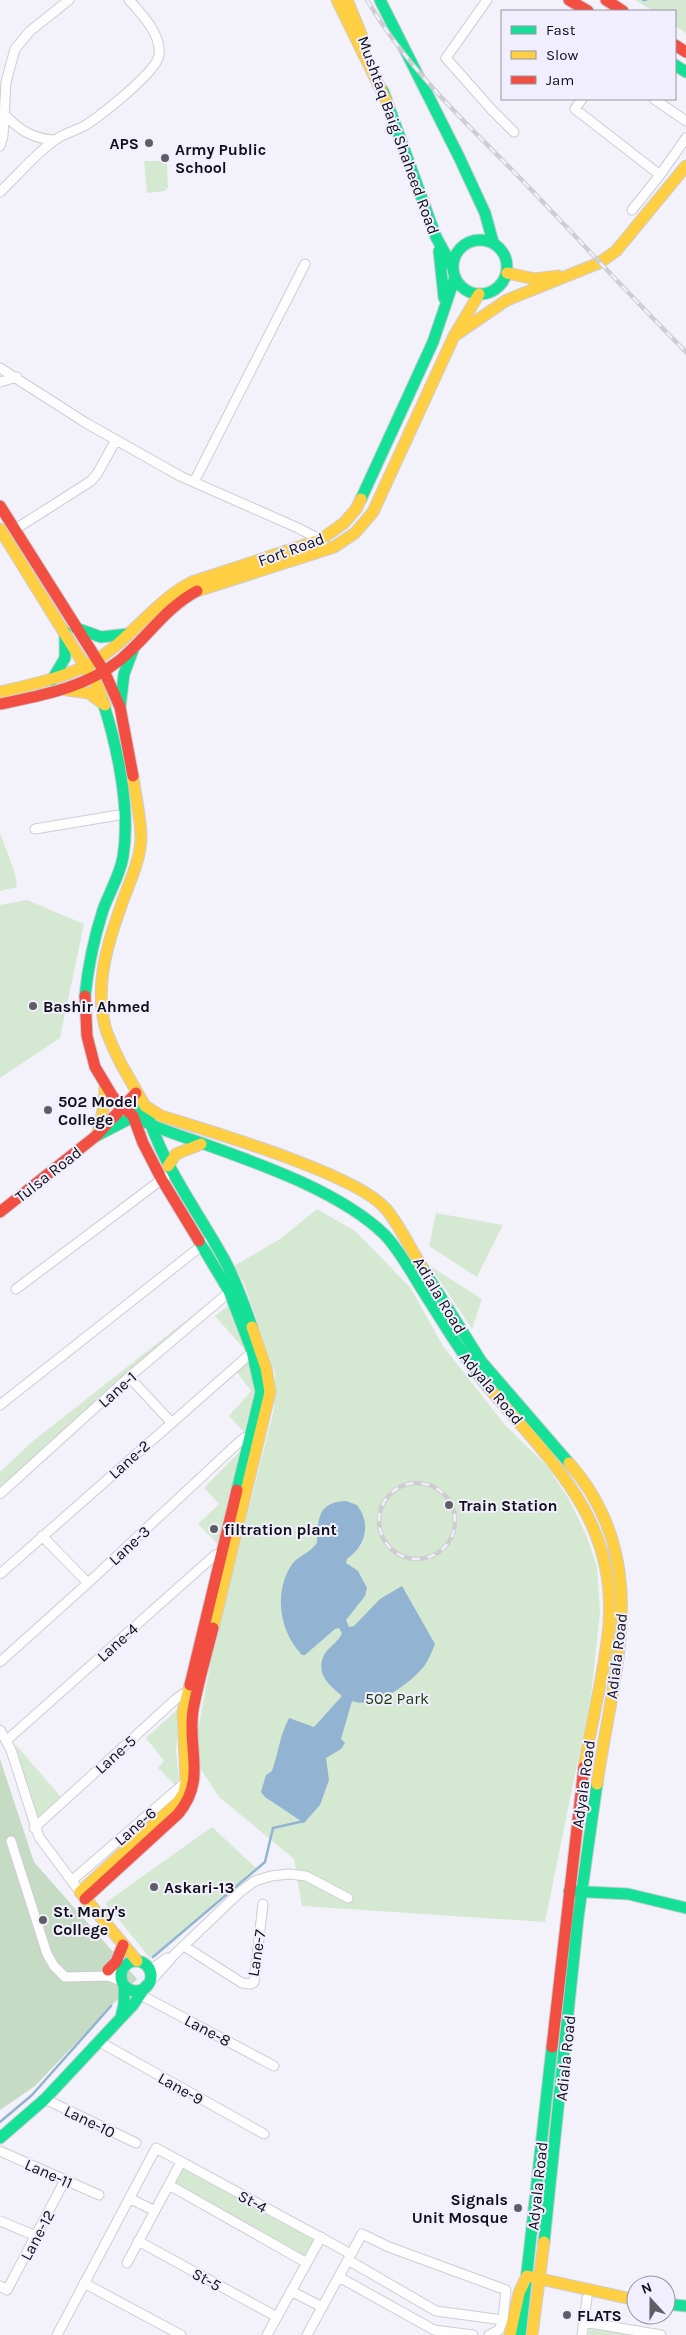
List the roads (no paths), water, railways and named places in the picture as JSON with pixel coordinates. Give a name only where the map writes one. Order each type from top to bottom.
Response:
[{"type":"main road","points":[[337,0],[386,100]]},
{"type":"main road","name":"Mushtaq Baig Shaheed Road","points":[[347,0],[436,237],[454,272]]},
{"type":"main road","name":"Mushtaq Baig Shaheed Road","points":[[380,0],[418,72],[463,165],[485,213],[493,242]]},
{"type":"main road","points":[[569,0],[586,10]]},
{"type":"main road","points":[[606,0],[621,10]]},
{"type":"main road","points":[[454,336],[507,300],[578,274],[599,264],[616,250],[686,166]]},
{"type":"main road","points":[[436,237],[444,278],[442,320]]},
{"type":"main road","points":[[474,240],[493,242],[499,246],[507,259],[505,280],[494,291],[479,294],[464,289],[454,272],[459,250],[474,240]]},
{"type":"main road","name":"Fort Road","points":[[0,692],[52,680],[85,666],[97,660],[128,634],[173,592],[192,582],[320,540],[344,523],[356,509],[442,320],[454,272]]},
{"type":"main road","points":[[507,273],[535,279],[578,274]]},
{"type":"main road","name":"Fort Road","points":[[59,692],[93,678],[104,671],[137,644],[164,613],[195,592],[334,547],[355,533],[373,512],[454,336],[479,294]]},
{"type":"main road","points":[[0,506],[70,630],[85,666],[106,705],[116,742],[126,832],[123,859],[103,911],[88,970],[84,1001],[87,1036],[95,1067],[105,1087]]},
{"type":"main road","points":[[0,529],[70,630],[97,660],[120,707]]},
{"type":"main road","points":[[70,630],[101,637],[128,634]]},
{"type":"main road","points":[[52,680],[65,658],[70,630]]},
{"type":"main road","points":[[120,707],[124,674],[137,644]]},
{"type":"main road","points":[[0,704],[74,690],[89,693],[106,705]]},
{"type":"main road","name":"Adiala Road","points":[[120,707],[128,743],[141,836],[136,865],[104,963],[102,982],[104,1016],[113,1048],[136,1093],[145,1106],[161,1116],[209,1131],[318,1171],[358,1189],[385,1208],[481,1360],[578,1473],[606,1522],[618,1557],[622,1587],[621,1644],[603,1742],[582,1890],[554,2169],[532,2335]]},
{"type":"main road","name":"Adiala Road","points":[[105,1087],[133,1116],[149,1125],[301,1181],[325,1194],[379,1230],[402,1258],[423,1291]]},
{"type":"main road","name":"Tulsa Road","points":[[96,1136],[104,1106],[105,1087]]},
{"type":"main road","name":"Tulsa Road","points":[[0,1212],[96,1136],[136,1093]]},
{"type":"main road","points":[[145,1106],[149,1125],[167,1173]]},
{"type":"main road","name":"Tulsa Road","points":[[96,1136],[133,1116],[145,1106]]},
{"type":"main road","points":[[133,1116],[143,1143],[167,1173],[233,1289],[256,1349],[261,1392],[255,1435],[226,1554],[193,1688],[183,1712],[182,1731],[190,1779],[178,1802],[83,1895],[137,1962]]},
{"type":"main road","points":[[167,1173],[176,1154],[201,1144]]},
{"type":"main road","name":"Adyala Road","points":[[423,1291],[470,1364],[559,1466],[577,1493],[599,1535],[607,1566],[610,1592],[609,1631],[589,1737],[569,1891],[520,2335]]},
{"type":"main road","points":[[569,1891],[582,1890],[620,1893],[671,1902],[686,1908]]},
{"type":"main road","points":[[108,1970],[116,1962],[123,1945]]},
{"type":"main road","points":[[0,2138],[45,2099],[121,2017],[145,1988],[149,1971],[144,1964],[137,1962],[125,1966],[121,1973],[124,2004],[121,2017]]},
{"type":"main road","points":[[123,1983],[134,1991],[145,1988]]},
{"type":"main road","points":[[510,2335],[519,2292],[527,2276],[626,2298]]},
{"type":"main road","points":[[538,2335],[544,2290],[539,2278]]},
{"type":"street","points":[[0,146],[6,82],[15,49],[30,31],[69,0]]},
{"type":"street","points":[[487,0],[446,58],[514,132]]},
{"type":"street","points":[[0,192],[55,140],[85,126],[113,105],[149,72],[158,60],[160,53],[156,36],[132,2]]},
{"type":"street","points":[[581,100],[575,109],[660,176]]},
{"type":"street","points":[[656,100],[686,120]]},
{"type":"street","points":[[4,114],[23,132],[40,139],[55,140]]},
{"type":"street","points":[[632,210],[660,176],[686,138]]},
{"type":"street","points":[[194,482],[306,264]]},
{"type":"street","points":[[0,368],[116,440],[194,482],[334,547]]},
{"type":"street","points":[[0,382],[17,377]]},
{"type":"street","points":[[14,530],[91,481],[116,440]]},
{"type":"street","points":[[35,829],[124,814]]},
{"type":"street","points":[[16,1289],[167,1173]]},
{"type":"street","points":[[0,1405],[207,1242]]},
{"type":"street","name":"Lane-1","points":[[0,1494],[129,1377],[233,1289]]},
{"type":"street","name":"Lane-2","points":[[0,1574],[256,1349]]},
{"type":"street","points":[[129,1377],[171,1422]]},
{"type":"street","name":"Lane-3","points":[[0,1662],[239,1442],[255,1435]]},
{"type":"street","points":[[42,1536],[88,1583]]},
{"type":"street","name":"Lane-4","points":[[7,1740],[215,1554],[226,1554]]},
{"type":"street","name":"Lane-5","points":[[34,1828],[193,1688]]},
{"type":"street","points":[[0,1730],[7,1740],[34,1828],[47,1850],[83,1895]]},
{"type":"street","name":"Lane-6","points":[[76,1877],[190,1779]]},
{"type":"street","points":[[11,1841],[47,1954],[54,1966],[65,1977],[78,1978],[96,1975],[125,1966]]},
{"type":"street","points":[[145,1988],[174,1955],[240,1892],[256,1882],[272,1876],[289,1874],[306,1876],[348,1898]]},
{"type":"street","name":"Lane-7","points":[[184,1946],[242,1983],[251,1984],[254,1982],[263,1904]]},
{"type":"street","points":[[149,1971],[174,1955]]},
{"type":"street","points":[[96,1975],[123,1983]]},
{"type":"street","name":"Lane-8","points":[[145,1988],[274,2066]]},
{"type":"street","name":"Lane-9","points":[[98,2041],[264,2134]]},
{"type":"street","name":"Lane-10","points":[[45,2099],[136,2143]]},
{"type":"street","name":"St-4","points":[[129,2198],[156,2148],[320,2237],[436,2311],[503,2320]]},
{"type":"street","name":"Lane-11","points":[[0,2151],[99,2195]]},
{"type":"street","points":[[127,2263],[181,2162]]},
{"type":"street","name":"Lane-12","points":[[4,2288],[36,2236],[66,2180]]},
{"type":"street","points":[[168,2185],[306,2263]]},
{"type":"street","points":[[57,2335],[129,2198],[155,2211]]},
{"type":"street","points":[[0,2220],[36,2236]]},
{"type":"street","points":[[307,2335],[362,2234],[389,2247],[506,2290],[503,2320],[497,2333],[488,2335]]},
{"type":"street","points":[[267,2335],[320,2237]]},
{"type":"street","name":"St-5","points":[[138,2241],[277,2317]]},
{"type":"street","points":[[338,2277],[434,2330],[473,2335]]},
{"type":"street","points":[[84,2283],[181,2335]]},
{"type":"street","points":[[291,2291],[322,2307]]},
{"type":"street","points":[[582,2335],[587,2298]]},
{"type":"street","points":[[584,2322],[660,2335]]},
{"type":"water","points":[[346,1501],[357,1505],[362,1513],[365,1527],[362,1541],[347,1559],[346,1563],[358,1571],[367,1588],[365,1596],[346,1620],[349,1627],[354,1626],[380,1599],[402,1586],[435,1644],[425,1665],[402,1687],[371,1702],[361,1703],[352,1701],[341,1739],[345,1743],[341,1749],[326,1758],[329,1780],[320,1805],[304,1823],[265,1797],[261,1792],[266,1775],[272,1771],[289,1718],[314,1727],[342,1696],[325,1679],[321,1668],[324,1655],[342,1633],[339,1628],[335,1629],[305,1655],[302,1655],[288,1635],[281,1610],[281,1598],[287,1574],[293,1563],[317,1543],[319,1520],[324,1509],[336,1502]]},
{"type":"waterway","points":[[153,1957],[265,1862],[273,1828],[304,1821]]},
{"type":"waterway","points":[[0,2122],[32,2095],[111,2006]]},
{"type":"railway","points":[[367,0],[400,48],[437,93],[686,352]]},
{"type":"railway","points":[[417,1483],[431,1486],[444,1494],[452,1507],[455,1521],[452,1535],[444,1548],[431,1556],[417,1559],[403,1556],[390,1548],[382,1535],[379,1521],[382,1507],[390,1494],[403,1486],[417,1483]]},
{"type":"place","name":"APS","points":[[149,143]]},
{"type":"place","name":"Army Public School","points":[[165,158]]},
{"type":"place","name":"Bashir Ahmed","points":[[33,1006]]},
{"type":"place","name":"502 Model College","points":[[48,1110]]},
{"type":"place","name":"Train Station","points":[[449,1505]]},
{"type":"place","name":"filtration plant","points":[[214,1529]]},
{"type":"place","name":"Askari-13","points":[[154,1887]]},
{"type":"place","name":"St. Mary's College","points":[[43,1920]]},
{"type":"place","name":"Signals Unit Mosque","points":[[518,2208]]},
{"type":"place","name":"FLATS","points":[[567,2315]]},
{"type":"park label","name":"502 Park","points":[[397,1698]]}]
